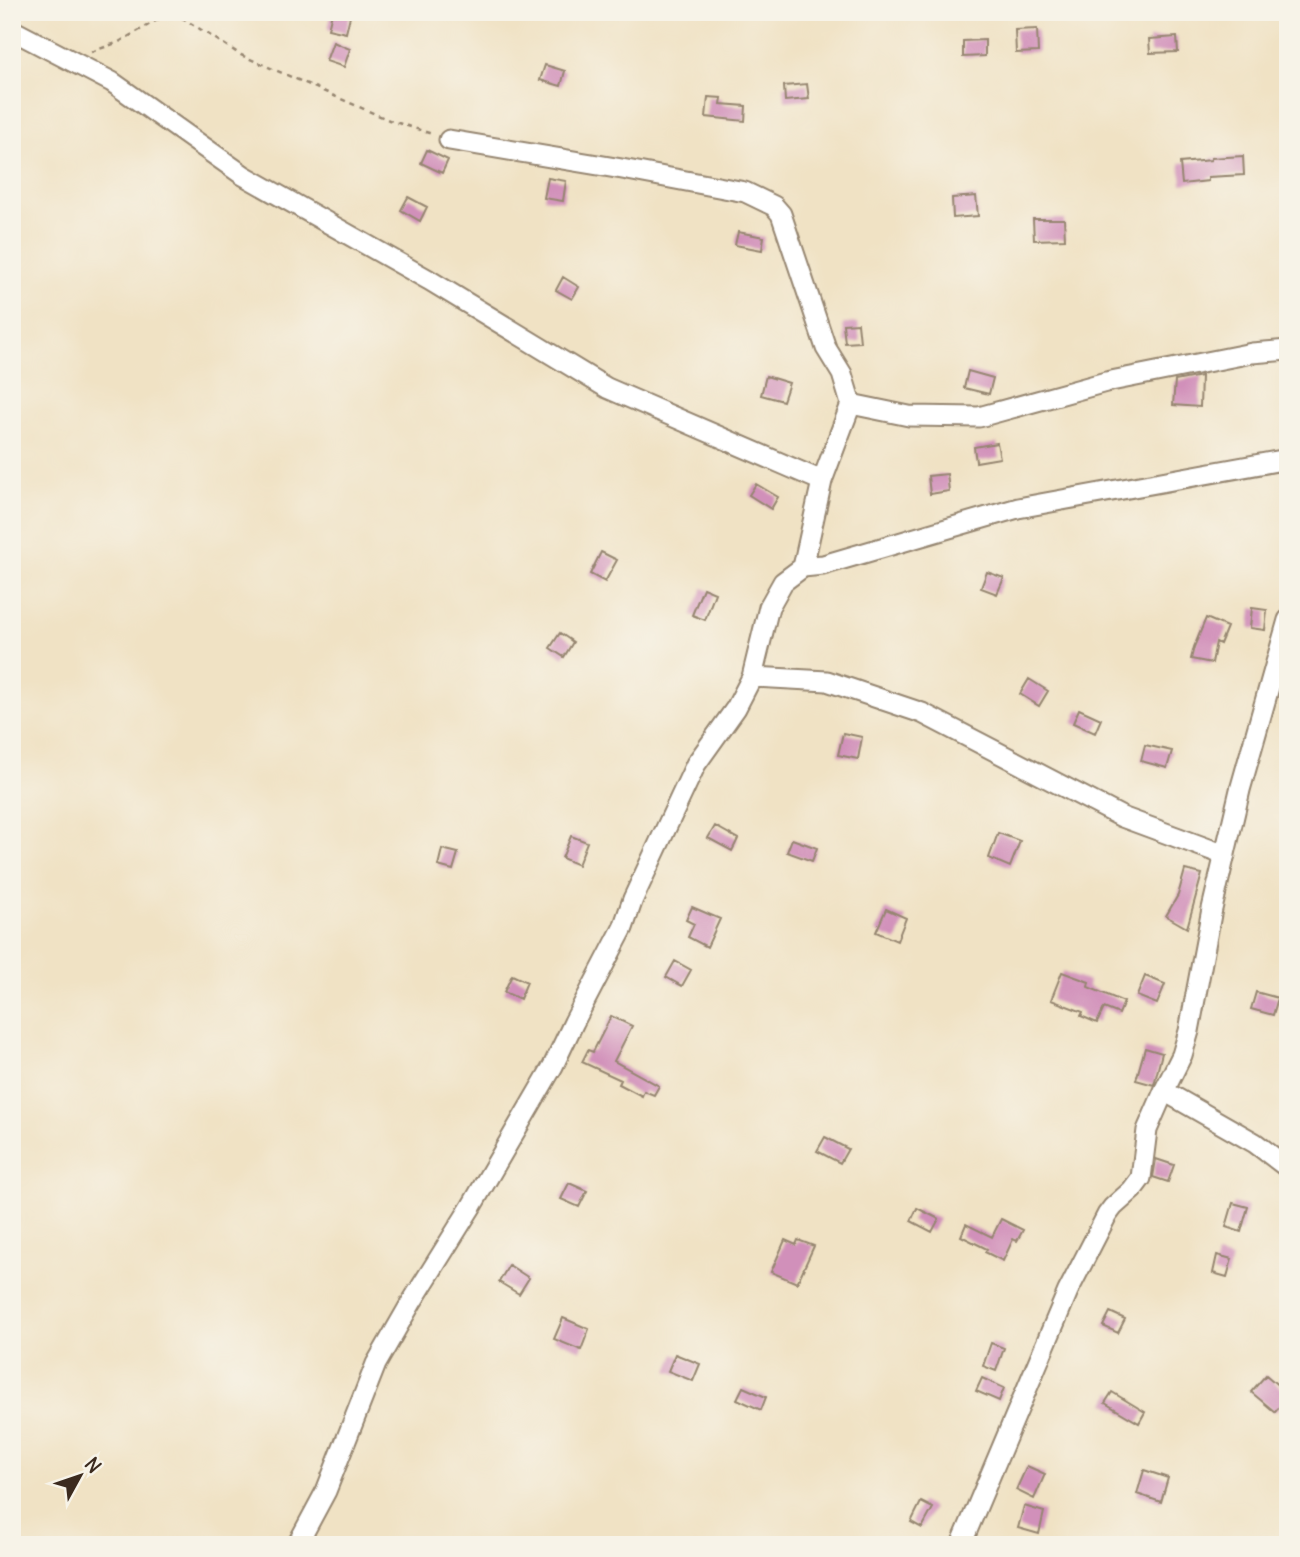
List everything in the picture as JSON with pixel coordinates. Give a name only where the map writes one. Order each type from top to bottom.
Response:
[{"type":"street","points":[[12,30],[112,82],[243,175],[429,279],[607,388],[822,481]]},
{"type":"street","points":[[449,140],[745,192],[774,206],[781,214],[826,348],[842,374],[851,404],[822,481],[803,567]]},
{"type":"street","points":[[851,404],[909,416],[979,417],[1106,382],[1252,353],[1288,350]]},
{"type":"street","points":[[297,1545],[326,1491],[376,1364],[553,1066],[623,928],[633,899],[696,764],[736,708],[752,677],[769,607],[783,582],[803,567],[823,565],[1018,508],[1288,459]]},
{"type":"street","points":[[961,1545],[1068,1291],[1112,1207],[1132,1190],[1141,1178],[1147,1130],[1182,1055],[1189,1031],[1212,909],[1240,790],[1288,620]]},
{"type":"street","points":[[752,677],[827,681],[922,713],[1122,817],[1225,855]]},
{"type":"street","points":[[1164,1091],[1255,1143],[1288,1168]]},
{"type":"path","points":[[68,60],[119,42],[172,12],[241,55],[389,120],[449,140]]},
{"type":"building","points":[[332,12],[351,12],[346,33],[328,29]]},
{"type":"building","points":[[1037,29],[1038,52],[1016,53],[1015,30]]},
{"type":"building","points":[[1177,37],[1178,52],[1150,53],[1149,39]]},
{"type":"building","points":[[985,40],[985,56],[963,57],[963,41]]},
{"type":"building","points":[[333,42],[350,49],[344,67],[326,61]]},
{"type":"building","points":[[545,65],[565,71],[561,86],[540,80]]},
{"type":"building","points":[[807,84],[809,99],[785,101],[784,86]]},
{"type":"building","points":[[708,97],[722,98],[721,104],[746,106],[745,121],[706,117]]},
{"type":"building","points":[[427,150],[448,160],[442,173],[421,163]]},
{"type":"building","points":[[1243,156],[1244,175],[1208,177],[1208,181],[1182,184],[1180,163]]},
{"type":"building","points":[[548,178],[566,181],[563,201],[544,198]]},
{"type":"building","points":[[976,196],[978,216],[953,218],[952,198]]},
{"type":"building","points":[[408,197],[427,207],[420,221],[401,210]]},
{"type":"building","points":[[1033,219],[1064,219],[1065,239],[1034,240]]},
{"type":"building","points":[[738,232],[764,237],[762,250],[735,245]]},
{"type":"building","points":[[563,277],[579,287],[572,299],[556,290]]},
{"type":"building","points":[[858,323],[860,342],[845,343],[843,324]]},
{"type":"building","points":[[968,371],[993,378],[989,394],[964,388]]},
{"type":"building","points":[[766,376],[789,383],[783,401],[761,395]]},
{"type":"building","points":[[1201,376],[1200,407],[1173,405],[1175,381]]},
{"type":"building","points":[[997,443],[1000,458],[976,462],[974,447]]},
{"type":"building","points":[[947,474],[949,491],[930,494],[928,476]]},
{"type":"building","points":[[756,484],[778,497],[771,509],[749,495]]},
{"type":"building","points":[[601,552],[617,560],[605,582],[590,574]]},
{"type":"building","points":[[987,572],[1004,578],[997,594],[981,588]]},
{"type":"building","points":[[703,588],[715,593],[705,620],[692,615]]},
{"type":"building","points":[[1252,608],[1267,610],[1265,630],[1250,628]]},
{"type":"building","points":[[1206,618],[1227,627],[1220,644],[1216,642],[1212,663],[1191,659]]},
{"type":"building","points":[[560,633],[573,642],[564,657],[550,648]]},
{"type":"building","points":[[1029,679],[1048,691],[1039,706],[1020,694]]},
{"type":"building","points":[[1079,709],[1101,719],[1095,733],[1073,723]]},
{"type":"building","points":[[843,733],[862,737],[858,759],[838,755]]},
{"type":"building","points":[[1145,745],[1172,751],[1167,768],[1141,761]]},
{"type":"building","points":[[715,826],[738,839],[732,851],[708,838]]},
{"type":"building","points":[[998,833],[1020,841],[1010,867],[989,858]]},
{"type":"building","points":[[571,836],[587,842],[578,865],[562,858]]},
{"type":"building","points":[[792,839],[817,848],[812,861],[787,852]]},
{"type":"building","points":[[442,849],[458,853],[453,870],[438,866]]},
{"type":"building","points":[[1185,870],[1202,874],[1187,928],[1166,916],[1178,895]]},
{"type":"building","points":[[692,907],[720,919],[707,947],[688,937],[694,924],[686,920]]},
{"type":"building","points":[[886,909],[906,918],[897,941],[876,932]]},
{"type":"building","points":[[675,961],[691,970],[682,986],[666,977]]},
{"type":"building","points":[[1062,972],[1089,982],[1088,987],[1124,1002],[1119,1014],[1104,1008],[1097,1023],[1081,1016],[1083,1012],[1051,1000]]},
{"type":"building","points":[[512,975],[527,982],[520,999],[504,992]]},
{"type":"building","points":[[1145,976],[1165,984],[1157,1004],[1137,996]]},
{"type":"building","points":[[1256,992],[1278,998],[1273,1015],[1251,1009]]},
{"type":"building","points":[[611,1016],[632,1026],[614,1061],[659,1086],[654,1095],[644,1091],[642,1096],[619,1084],[621,1080],[582,1062],[588,1050],[593,1052]]},
{"type":"building","points":[[1145,1048],[1162,1053],[1154,1085],[1136,1080]]},
{"type":"building","points":[[825,1137],[848,1149],[840,1163],[817,1151]]},
{"type":"building","points":[[1156,1159],[1174,1165],[1168,1182],[1153,1177]]},
{"type":"building","points":[[569,1183],[587,1191],[579,1207],[561,1199]]},
{"type":"building","points":[[1233,1203],[1248,1207],[1241,1232],[1226,1227]]},
{"type":"building","points":[[917,1208],[939,1219],[932,1232],[911,1221]]},
{"type":"building","points":[[1001,1219],[1023,1230],[1017,1241],[1013,1239],[1003,1261],[985,1252],[987,1249],[961,1236],[966,1224],[992,1237]]},
{"type":"building","points":[[785,1240],[796,1245],[798,1240],[814,1246],[797,1283],[771,1272]]},
{"type":"building","points":[[1217,1255],[1232,1259],[1227,1277],[1213,1273]]},
{"type":"building","points":[[509,1265],[529,1278],[519,1294],[499,1282]]},
{"type":"building","points":[[1110,1312],[1125,1319],[1118,1333],[1103,1326]]},
{"type":"building","points":[[563,1318],[589,1329],[581,1350],[554,1339]]},
{"type":"building","points":[[991,1343],[1004,1348],[996,1371],[983,1366]]},
{"type":"building","points":[[675,1354],[700,1364],[693,1381],[668,1371]]},
{"type":"building","points":[[1266,1375],[1288,1394],[1275,1412],[1251,1392]]},
{"type":"building","points":[[982,1378],[1004,1388],[999,1401],[976,1391]]},
{"type":"building","points":[[743,1387],[766,1397],[761,1410],[737,1399]]},
{"type":"building","points":[[1112,1392],[1145,1412],[1139,1423],[1105,1403]]},
{"type":"building","points":[[1027,1466],[1045,1474],[1034,1499],[1016,1490]]},
{"type":"building","points":[[1144,1470],[1168,1478],[1161,1502],[1137,1494]]},
{"type":"building","points":[[921,1502],[933,1508],[922,1528],[911,1522]]},
{"type":"building","points":[[1024,1506],[1044,1512],[1039,1534],[1018,1528]]}]
